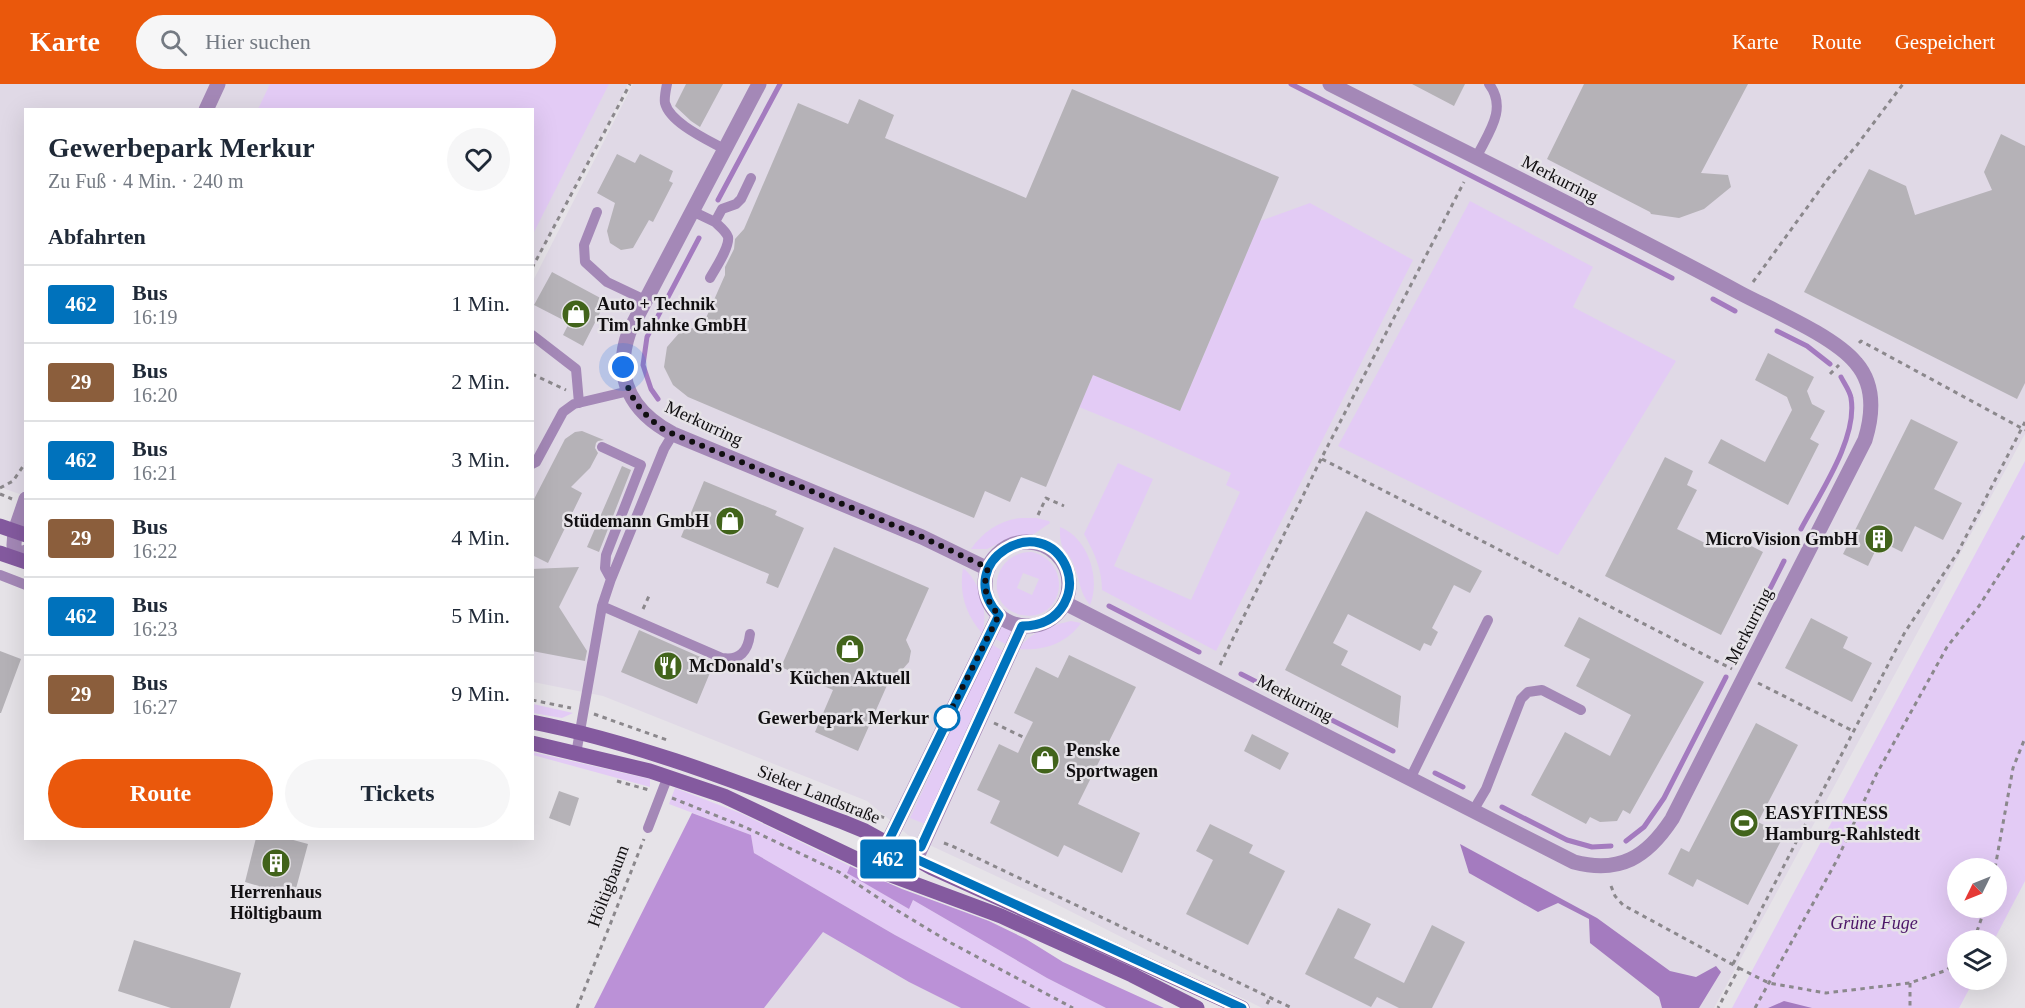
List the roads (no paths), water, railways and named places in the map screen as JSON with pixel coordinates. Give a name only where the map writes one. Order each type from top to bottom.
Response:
[{"type":"main road","points":[[0,526],[20,533]]},
{"type":"main road","points":[[0,553],[22,557]]},
{"type":"main road","name":"Sieker Landstraße","points":[[534,722],[581,732],[662,757],[865,831],[916,859],[1242,1008]]},
{"type":"main road","points":[[534,744],[668,776],[724,796],[832,849],[888,874],[1001,916],[1132,975],[1197,1008]]},
{"type":"street","points":[[207,108],[218,84]]},
{"type":"street","name":"Merkurring","points":[[759,84],[629,332],[623,367],[633,400],[647,416],[673,434],[922,537],[988,568]]},
{"type":"street","name":"Merkurring","points":[[1065,603],[1565,859],[1586,865],[1606,867],[1625,862],[1642,854],[1657,840],[1672,819],[1864,440],[1871,411],[1869,390],[1863,372],[1848,354],[1831,342],[1705,274],[1330,84]]},
{"type":"street","points":[[20,499],[20,533],[14,545],[22,557]]},
{"type":"street","points":[[1027,542],[1045,546],[1058,555],[1067,569],[1069,588],[1065,603],[1057,614],[1046,622],[1022,626],[1008,621],[999,615],[990,604],[985,582],[988,568],[996,555],[1012,545],[1027,542]]},
{"type":"street","points":[[999,615],[887,844],[888,874],[916,859],[1022,626]]},
{"type":"lane","points":[[667,84],[665,103],[671,114],[724,149]]},
{"type":"lane","points":[[1476,158],[1498,112],[1497,98],[1489,84]]},
{"type":"lane","points":[[715,222],[722,209],[736,204],[741,199],[751,178]]},
{"type":"lane","points":[[692,211],[715,222],[728,238],[728,245],[710,278]]},
{"type":"lane","points":[[597,212],[584,245],[585,262],[608,282],[645,300]]},
{"type":"lane","points":[[534,337],[576,369],[579,403]]},
{"type":"lane","points":[[534,463],[563,412],[574,404],[629,391]]},
{"type":"lane","points":[[576,754],[589,670],[610,579],[664,449],[673,434]]},
{"type":"lane","points":[[602,447],[641,465],[606,555],[605,568],[610,579]]},
{"type":"lane","points":[[0,575],[24,584]]},
{"type":"lane","points":[[602,606],[722,658],[734,659],[742,654],[748,644],[750,634]]},
{"type":"lane","points":[[1410,779],[1488,620]]},
{"type":"lane","points":[[1473,812],[1485,789],[1521,699],[1528,692],[1542,690],[1581,710]]},
{"type":"lane","name":"Höltigbaum","points":[[648,828],[668,776]]},
{"type":"waterway","points":[[718,200],[780,84]]},
{"type":"waterway","points":[[1291,84],[1672,278]]},
{"type":"waterway","points":[[658,399],[651,389],[643,365],[647,337],[699,238]]},
{"type":"waterway","points":[[1713,299],[1735,311]]},
{"type":"waterway","points":[[1777,331],[1807,346],[1830,364]]},
{"type":"waterway","points":[[1801,529],[1836,465],[1849,430],[1852,414],[1851,398],[1841,377]]},
{"type":"waterway","points":[[1733,662],[1784,561]]},
{"type":"waterway","points":[[1109,606],[1199,652]]},
{"type":"waterway","points":[[1241,674],[1393,751]]},
{"type":"waterway","points":[[1626,841],[1644,827],[1664,798],[1726,677]]},
{"type":"waterway","points":[[1435,773],[1463,787]]},
{"type":"waterway","points":[[1502,807],[1567,840],[1592,847],[1611,846]]},
{"type":"place","name":"Auto + Technik Tim Jahnke GmbH","points":[[576,314]]},
{"type":"place","name":"Stüdemann GmbH","points":[[730,521]]},
{"type":"place","name":"MicroVision GmbH","points":[[1879,539]]},
{"type":"place","name":"Küchen Aktuell","points":[[850,649]]},
{"type":"place","name":"McDonald's","points":[[668,666]]},
{"type":"place","name":"Gewerbepark Merkur","points":[[947,718]]},
{"type":"place","name":"Penske Sportwagen","points":[[1045,760]]},
{"type":"place","name":"EASYFITNESS Hamburg-Rahlstedt","points":[[1744,823]]},
{"type":"place","name":"Herrenhaus Höltigbaum","points":[[276,863]]},
{"type":"park label","name":"Grüne Fuge","points":[[1874,923]]}]
